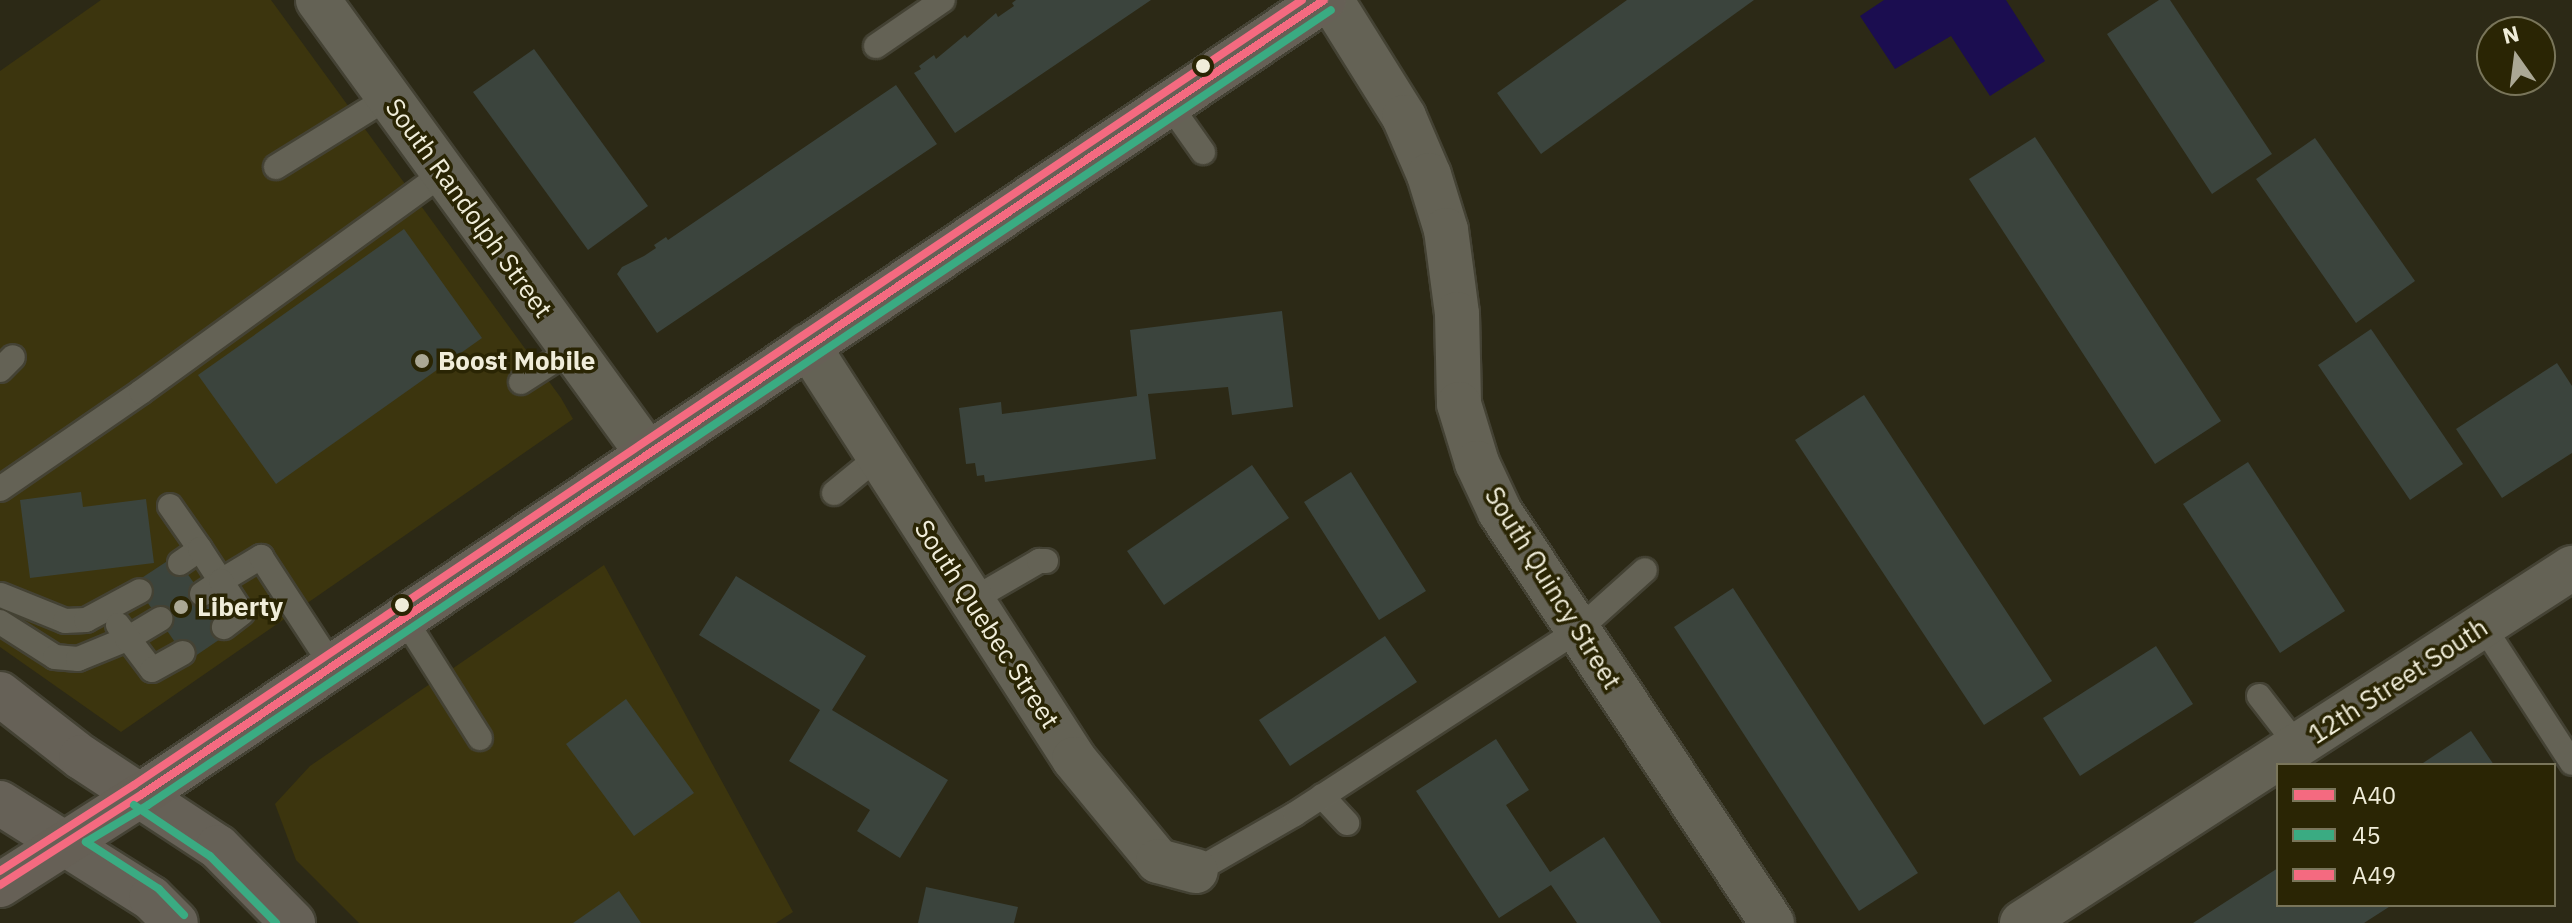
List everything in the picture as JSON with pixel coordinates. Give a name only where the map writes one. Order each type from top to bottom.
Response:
[{"type":"main road","points":[[0,885],[141,795],[1324,0]]},
{"type":"main road","points":[[0,694],[81,757],[218,847],[293,923]]},
{"type":"main road","points":[[0,803],[151,898],[176,923]]},
{"type":"street","name":"South Randolph Street","points":[[318,0],[648,454]]},
{"type":"street","name":"South Quincy Street","points":[[1331,0],[1404,117],[1429,175],[1446,230],[1453,286],[1459,404],[1477,463],[1500,512],[1772,923]]},
{"type":"street","name":"South Quebec Street","points":[[808,346],[1074,759],[1158,861],[1196,871]]},
{"type":"street","name":"12th Street South","points":[[2022,923],[2572,568]]},
{"type":"lane","points":[[876,46],[943,0]]},
{"type":"lane","points":[[276,167],[389,97]]},
{"type":"lane","points":[[1169,104],[1203,152]]},
{"type":"lane","points":[[0,489],[141,392],[443,173]]},
{"type":"lane","points":[[521,382],[571,350]]},
{"type":"lane","points":[[834,493],[879,456]]},
{"type":"lane","points":[[170,506],[190,556],[211,588],[242,613],[224,627]]},
{"type":"lane","points":[[211,588],[261,557],[332,666]]},
{"type":"lane","points":[[972,600],[1039,561],[1046,561]]},
{"type":"lane","points":[[1196,871],[1322,796],[1577,631],[1645,570]]},
{"type":"lane","points":[[0,595],[65,621],[86,620],[140,591]]},
{"type":"lane","points":[[108,610],[152,670],[183,653]]},
{"type":"lane","points":[[404,618],[480,738]]},
{"type":"lane","points":[[0,622],[55,657],[78,659],[127,639],[160,619]]},
{"type":"lane","points":[[2483,626],[2572,763]]},
{"type":"lane","points":[[2259,696],[2297,745]]},
{"type":"lane","points":[[1322,796],[1347,823]]},
{"type":"shaded area","points":[[101,0],[271,0],[561,398],[573,419],[121,732],[0,647],[0,71]]},
{"type":"shaded area","points":[[1884,0],[2006,0],[2045,61],[1990,96],[1951,36],[1895,69],[1860,16]]},
{"type":"shaded area","points":[[604,565],[793,912],[776,923],[359,923],[296,860],[275,804],[310,766]]},
{"type":"building","points":[[1016,0],[1151,0],[955,133],[914,73],[934,55],[936,59],[965,35],[967,38],[996,13],[998,17],[1014,6],[1012,3]]},
{"type":"building","points":[[1627,0],[1754,0],[1541,154],[1497,93]]},
{"type":"building","points":[[2159,0],[2170,0],[2272,154],[2212,194],[2107,34]]},
{"type":"building","points":[[534,49],[648,206],[588,250],[473,92]]},
{"type":"building","points":[[896,85],[937,144],[657,333],[617,274],[622,267],[644,256],[656,248],[654,245],[666,237],[668,240]]},
{"type":"building","points":[[2035,137],[2221,421],[2155,464],[1969,179]]},
{"type":"building","points":[[2315,138],[2415,281],[2356,323],[2256,179]]},
{"type":"building","points":[[404,229],[482,338],[276,484],[198,375]]},
{"type":"building","points":[[1282,311],[1293,407],[1232,415],[1228,387],[1148,394],[1156,459],[985,482],[984,475],[977,476],[975,463],[966,464],[959,408],[1001,402],[1002,414],[1137,396],[1130,330]]},
{"type":"building","points":[[2371,329],[2463,464],[2410,500],[2318,365]]},
{"type":"building","points":[[2557,363],[2572,386],[2572,453],[2502,498],[2456,429]]},
{"type":"building","points":[[1864,395],[2052,681],[1984,725],[1795,440]]},
{"type":"building","points":[[2248,462],[2345,611],[2280,653],[2183,504]]},
{"type":"building","points":[[1252,465],[1289,518],[1164,605],[1127,551]]},
{"type":"building","points":[[1351,472],[1426,591],[1379,620],[1304,502]]},
{"type":"building","points":[[81,492],[83,507],[146,499],[154,563],[30,578],[20,500]]},
{"type":"building","name":"Liberty","points":[[175,556],[229,633],[188,661],[134,583]]},
{"type":"building","points":[[736,576],[866,656],[832,710],[948,780],[900,858],[857,831],[870,810],[789,761],[820,710],[699,635]]},
{"type":"building","points":[[1733,588],[1918,873],[1859,911],[1674,627]]},
{"type":"building","points":[[1385,636],[1417,682],[1290,766],[1259,720]]},
{"type":"building","points":[[2156,646],[2193,704],[2080,776],[2043,718]]},
{"type":"building","points":[[626,699],[694,793],[634,836],[566,744]]},
{"type":"building","points":[[2471,731],[2493,763],[2423,763]]},
{"type":"building","points":[[1496,739],[1529,790],[1506,805],[1550,872],[1604,837],[1661,923],[1577,923],[1551,885],[1499,918],[1416,791]]},
{"type":"building","points":[[2276,869],[2276,907],[2389,907],[2364,923],[2193,923]]},
{"type":"building","points":[[926,887],[1018,907],[1014,923],[918,923]]},
{"type":"building","points":[[619,891],[641,923],[573,923]]},
{"type":"transit line","name":"A49","points":[[0,871],[134,785],[1302,0]]},
{"type":"transit line","name":"A40","points":[[0,885],[141,795],[1324,0]]},
{"type":"transit line","name":"45","points":[[184,915],[159,889],[86,842],[148,805],[1331,10]]},
{"type":"transit line","name":"45","points":[[134,805],[210,856],[276,923]]},
{"type":"place","name":"Boost Mobile","points":[[422,361]]},
{"type":"place","name":"Liberty","points":[[181,607]]}]
